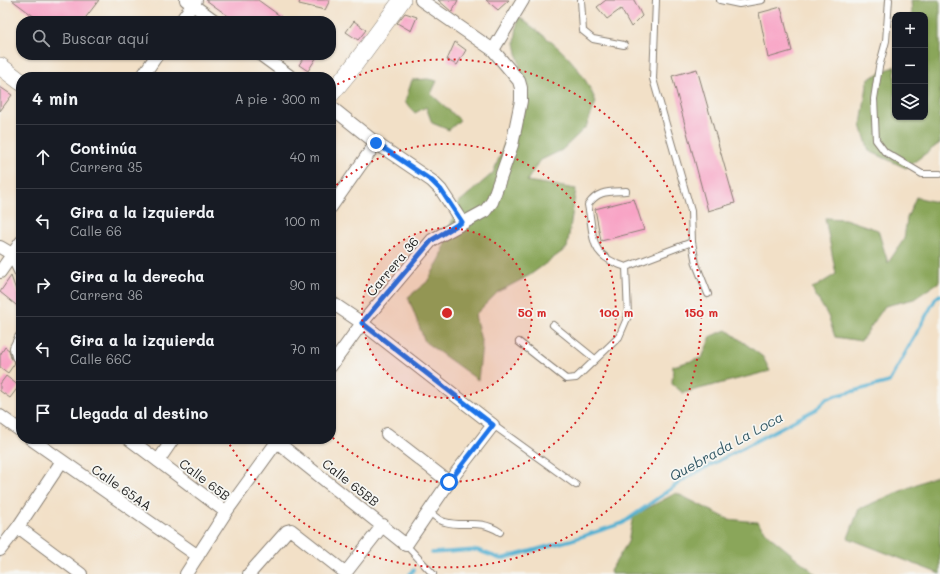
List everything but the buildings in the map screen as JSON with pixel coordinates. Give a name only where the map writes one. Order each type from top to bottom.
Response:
[{"type":"street","points":[[336,88],[402,0]]},
{"type":"street","points":[[421,0],[493,50],[523,0]]},
{"type":"street","points":[[184,16],[192,1],[209,16]]},
{"type":"street","name":"Carrera 36","points":[[336,359],[362,323],[432,240],[462,222],[485,211],[492,202],[512,145],[521,101],[521,88],[518,81],[493,50]]},
{"type":"street","points":[[145,72],[154,60]]},
{"type":"street","points":[[268,60],[284,72]]},
{"type":"street","points":[[0,66],[16,78]]},
{"type":"street","points":[[336,111],[376,143],[432,181],[441,190],[462,222]]},
{"type":"street","points":[[336,200],[376,143]]},
{"type":"street","points":[[0,247],[12,254],[16,263]]},
{"type":"street","points":[[0,272],[16,249]]},
{"type":"street","points":[[336,305],[362,323],[493,425],[449,482],[406,545]]},
{"type":"street","points":[[0,416],[16,427]]},
{"type":"street","points":[[387,434],[449,482]]},
{"type":"street","name":"Calle 65AA","points":[[38,444],[198,556]]},
{"type":"street","name":"Calle 65B","points":[[136,444],[226,512]]},
{"type":"street","points":[[158,461],[170,444]]},
{"type":"street","points":[[186,574],[226,512],[275,444]]},
{"type":"street","name":"Calle 65BB","points":[[283,444],[406,545]]},
{"type":"street","points":[[0,550],[18,527],[62,461]]},
{"type":"street","points":[[250,574],[287,531],[291,530],[342,570],[347,571],[383,525]]},
{"type":"street","points":[[18,527],[81,574]]},
{"type":"lane","points":[[581,0],[583,30],[593,39],[624,45]]},
{"type":"lane","points":[[656,0],[653,78],[691,211],[692,242],[696,264],[708,294]]},
{"type":"lane","points":[[720,0],[739,4],[762,0]]},
{"type":"lane","points":[[889,0],[886,41],[879,67],[874,99],[876,140],[885,152],[922,174],[940,174]]},
{"type":"lane","points":[[626,191],[600,193],[593,197],[588,206],[597,251],[609,262],[626,267],[692,242]]},
{"type":"lane","points":[[519,342],[566,380],[576,378],[619,337],[628,316],[626,267]]},
{"type":"lane","points":[[553,325],[595,359]]},
{"type":"lane","points":[[493,425],[576,486]]},
{"type":"lane","points":[[429,512],[443,522],[456,524],[473,523],[490,526],[500,532]]},
{"type":"lane","points":[[406,545],[433,574]]},
{"type":"green space","points":[[911,0],[940,0],[940,143],[906,168],[869,151],[861,125],[868,79],[892,67],[892,120],[928,120],[928,12],[912,12]]},
{"type":"green space","points":[[518,16],[564,53],[582,74],[596,102],[586,127],[562,150],[539,161],[527,181],[576,189],[567,248],[530,275],[498,292],[475,315],[482,345],[478,380],[425,342],[408,297],[427,282],[441,257],[457,204],[493,173],[505,143],[524,113],[522,77],[515,43]]},
{"type":"green space","points":[[428,79],[437,81],[431,94],[460,120],[449,130],[432,123],[426,107],[415,113],[405,102],[412,80]]},
{"type":"green space","points":[[916,197],[940,203],[939,282],[914,299],[885,306],[861,341],[835,337],[828,316],[812,289],[836,274],[825,218],[845,219],[878,230],[888,263],[904,239],[907,218]]},
{"type":"green space","points":[[727,330],[763,357],[770,371],[683,393],[672,384],[673,366],[702,358],[711,336]]},
{"type":"green space","points":[[940,474],[940,574],[848,538],[859,509]]},
{"type":"green space","points":[[676,493],[728,519],[757,522],[773,539],[816,574],[611,574],[610,571],[628,542],[633,516]]},
{"type":"waterway","name":"Quebrada La Loca","points":[[432,553],[477,550],[501,559],[571,540],[623,523],[686,478],[816,409],[827,398],[889,382],[936,298],[940,295]]},
{"type":"waterway","name":"Quebrada La Loca","points":[[410,574],[414,570]]},
{"type":"route","points":[[376,143],[432,181],[441,190],[462,222],[432,240],[362,323],[493,425],[449,482]]}]
